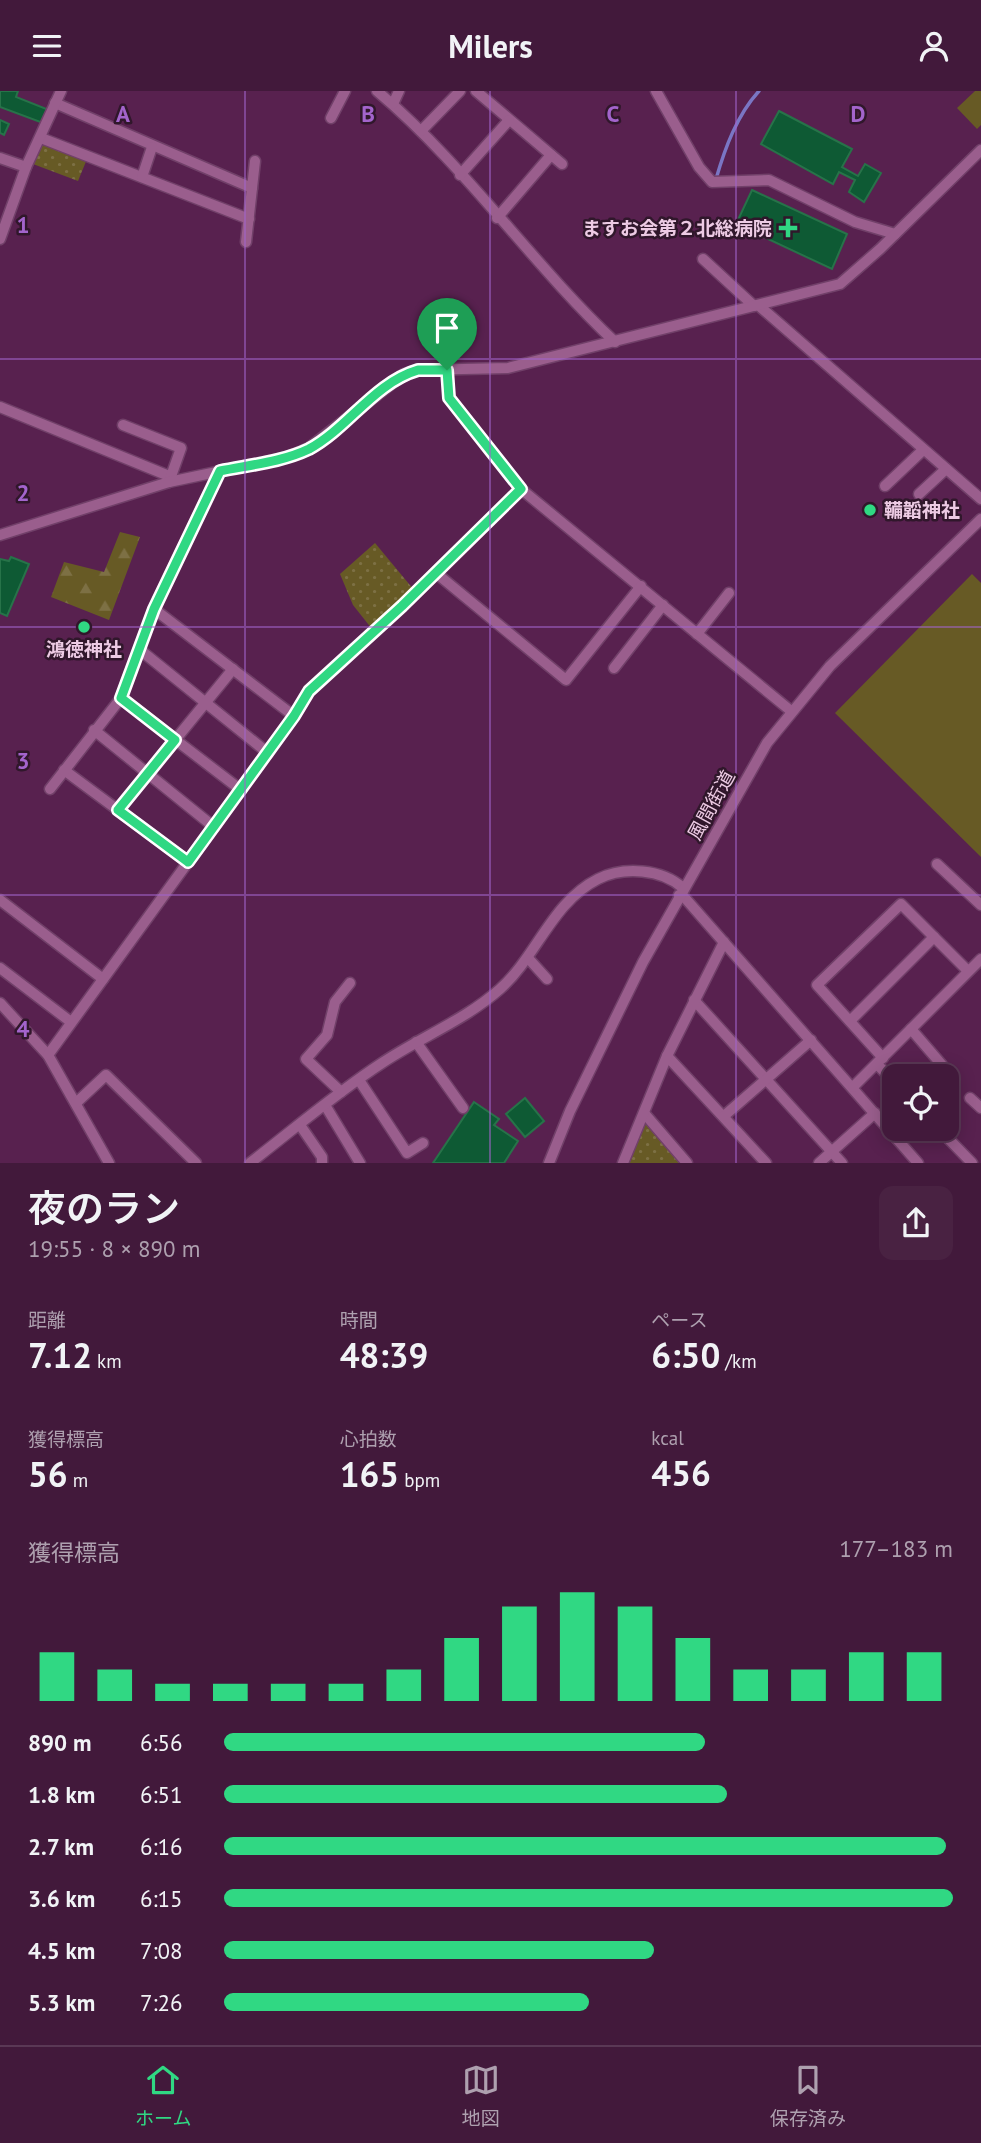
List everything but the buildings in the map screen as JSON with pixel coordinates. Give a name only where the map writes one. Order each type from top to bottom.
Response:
[{"type":"street","points":[[0,239],[5,210],[61,91]]},
{"type":"street","points":[[331,118],[345,91]]},
{"type":"street","points":[[377,91],[421,131],[497,218],[615,342]]},
{"type":"street","points":[[393,104],[399,91]]},
{"type":"street","points":[[421,131],[460,91]]},
{"type":"street","points":[[477,91],[562,164]]},
{"type":"street","points":[[656,91],[699,167],[712,182],[769,180],[855,222],[895,234]]},
{"type":"street","points":[[55,103],[252,188]]},
{"type":"street","points":[[460,175],[509,120]]},
{"type":"street","points":[[41,138],[249,219]]},
{"type":"street","points":[[142,177],[152,147]]},
{"type":"street","points":[[0,535],[169,479],[288,457],[309,449],[404,374],[418,370],[508,368],[840,283],[981,150]]},
{"type":"street","points":[[497,218],[551,155]]},
{"type":"street","points":[[0,157],[26,167]]},
{"type":"street","points":[[246,242],[255,161]]},
{"type":"street","points":[[703,259],[981,499]]},
{"type":"street","points":[[447,370],[449,398],[521,489],[791,711]]},
{"type":"street","points":[[0,407],[169,479]]},
{"type":"street","points":[[123,425],[181,448],[169,479]]},
{"type":"street","points":[[886,487],[923,450]]},
{"type":"street","points":[[919,494],[946,469]]},
{"type":"street","points":[[50,789],[121,698],[154,609],[220,471]]},
{"type":"street","points":[[48,1055],[268,753],[309,691],[436,573],[521,489]]},
{"type":"street","name":"風間街道","points":[[549,1163],[612,1022],[681,892],[750,771],[791,711],[830,666],[981,519]]},
{"type":"street","points":[[436,573],[566,680],[641,586]]},
{"type":"street","points":[[697,633],[729,593]]},
{"type":"street","points":[[614,668],[663,605]]},
{"type":"street","points":[[154,609],[294,716]]},
{"type":"street","points":[[139,649],[268,753]]},
{"type":"street","points":[[118,810],[233,669]]},
{"type":"street","points":[[121,698],[241,790]]},
{"type":"street","points":[[94,730],[214,827]]},
{"type":"street","points":[[64,770],[188,862]]},
{"type":"street","points":[[937,864],[981,905]]},
{"type":"street","points":[[250,1163],[341,1092],[416,1042],[467,1015],[499,990],[527,958],[570,897],[601,877],[618,872],[661,874],[681,892],[918,1163]]},
{"type":"street","points":[[0,900],[103,979]]},
{"type":"street","points":[[882,1064],[817,985],[901,904],[968,971]]},
{"type":"street","points":[[849,1021],[934,937]]},
{"type":"street","points":[[623,1163],[667,1056],[724,942]]},
{"type":"street","points":[[527,958],[547,979]]},
{"type":"street","points":[[853,1087],[981,958]]},
{"type":"street","points":[[0,968],[71,1022]]},
{"type":"street","points":[[341,1092],[306,1059],[327,1035],[335,1002],[350,983]]},
{"type":"street","points":[[694,1000],[842,1163]]},
{"type":"street","points":[[0,1003],[48,1055],[108,1163]]},
{"type":"street","points":[[911,1029],[941,1064]]},
{"type":"street","points":[[724,1116],[811,1040]]},
{"type":"street","points":[[416,1042],[463,1108]]},
{"type":"street","points":[[667,1056],[766,1163]]},
{"type":"street","points":[[76,1103],[106,1075],[196,1163]]},
{"type":"street","points":[[359,1080],[407,1153],[423,1143]]},
{"type":"street","points":[[970,1098],[981,1108]]},
{"type":"street","points":[[325,1105],[360,1163]]},
{"type":"street","points":[[644,1113],[687,1163]]},
{"type":"street","points":[[819,1163],[875,1113]]},
{"type":"street","points":[[300,1125],[322,1157],[322,1163]]},
{"type":"street","points":[[951,1141],[972,1163]]},
{"type":"green space","points":[[975,91],[981,91],[981,125],[977,129],[957,108]]},
{"type":"green space","points":[[47,144],[87,159],[78,181],[33,164],[40,146]]},
{"type":"green space","points":[[120,532],[140,537],[109,620],[51,597],[64,562],[104,572]]},
{"type":"green space","points":[[375,543],[414,590],[372,629],[353,605],[340,574]]},
{"type":"green space","points":[[972,574],[981,583],[981,857],[835,713]]},
{"type":"green space","points":[[647,1124],[682,1163],[628,1163],[643,1125]]},
{"type":"waterway","points":[[716,179],[733,132],[759,91]]},
{"type":"place","name":"ますお会第２北総病院","points":[[788,228]]},
{"type":"place","name":"鞴韜神社","points":[[870,510]]},
{"type":"place","name":"鴻徳神社","points":[[84,627]]},
{"type":"route","points":[[418,370],[447,370],[446,388],[449,398],[521,489],[402,606],[309,691],[294,716],[188,862],[118,810],[175,740],[121,698],[154,609],[220,471],[288,457],[309,449],[404,374],[418,370]]}]
